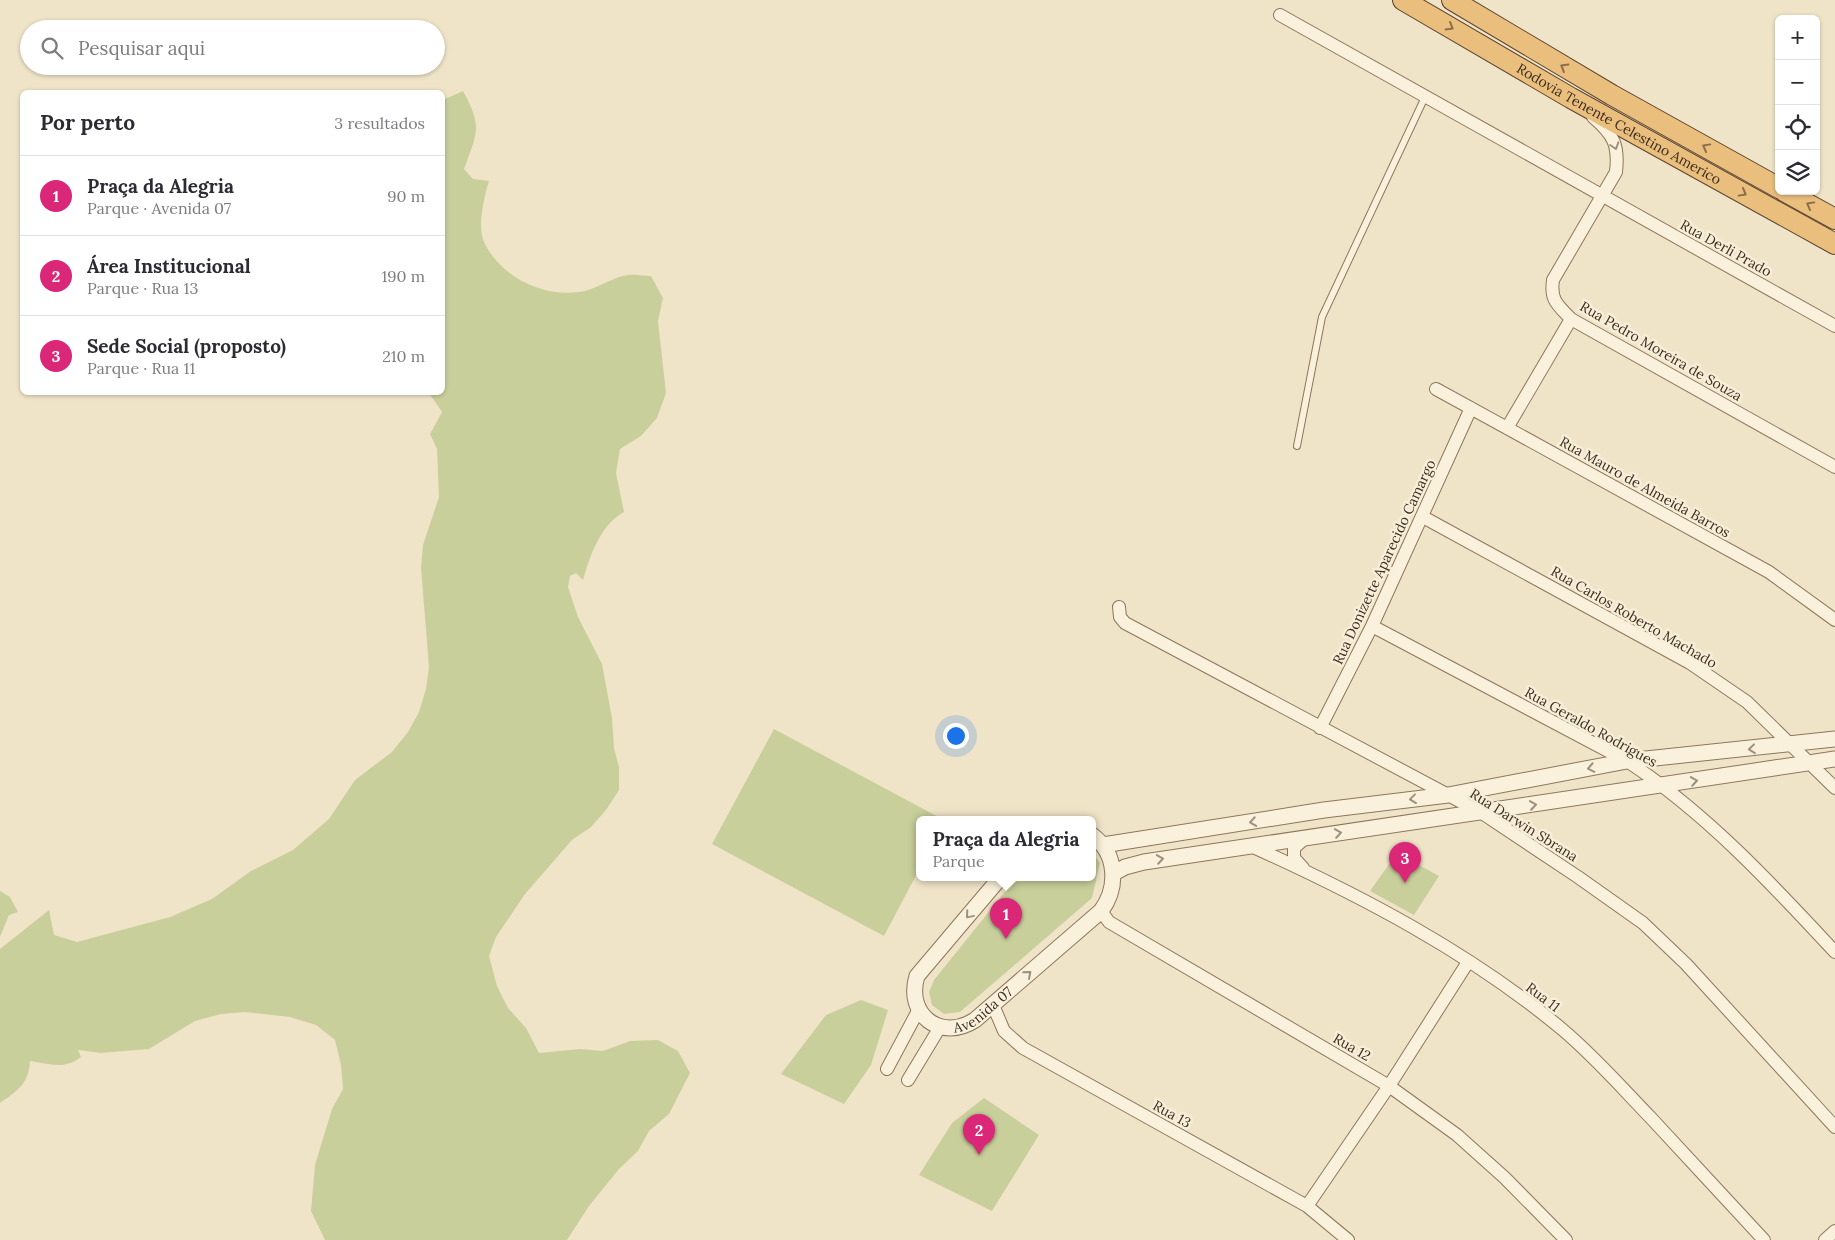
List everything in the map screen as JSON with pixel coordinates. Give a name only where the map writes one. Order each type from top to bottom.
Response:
[{"type":"highway","name":"Rodovia Tenente Celestino Americo","points":[[1403,0],[1571,98],[1835,244]]},
{"type":"highway","name":"Rodovia Tenente Celestino Americo","points":[[1452,0],[1612,96],[1775,186]]},
{"type":"highway","points":[[1791,195],[1835,220]]},
{"type":"street","name":"Rua Derli Prado","points":[[1280,15],[1835,326]]},
{"type":"street","name":"Rua Pedro Moreira de Souza","points":[[1571,98],[1603,126],[1615,141],[1618,155],[1616,172],[1553,280],[1551,292],[1555,302],[1571,319],[1835,467]]},
{"type":"street","points":[[1508,428],[1571,319]]},
{"type":"street","name":"Rua Mauro de Almeida Barros","points":[[1436,388],[1769,572],[1835,620]]},
{"type":"street","name":"Rua Donizette Aparecido Camargo","points":[[1320,728],[1372,626],[1471,408]]},
{"type":"street","name":"Rua Carlos Roberto Machado","points":[[1423,517],[1690,663],[1747,702],[1835,788]]},
{"type":"street","name":"Rua Darwin Sbrana","points":[[1119,607],[1120,617],[1125,624],[1223,674],[1320,728],[1482,813],[1643,923],[1686,964],[1835,1127]]},
{"type":"street","name":"Rua Geraldo Rodrigues","points":[[1372,626],[1627,761],[1664,785],[1720,834],[1835,952]]},
{"type":"street","points":[[1835,739],[1627,761],[1448,795],[1097,840],[1112,863],[1114,873],[1125,867],[1144,862],[1835,760]]},
{"type":"street","points":[[1304,870],[1294,858],[1294,848],[1306,837]]},
{"type":"street","name":"Rua 11","points":[[1251,846],[1304,870],[1423,933],[1468,962],[1562,1029],[1593,1057],[1764,1240]]},
{"type":"street","name":"Avenida 07","points":[[919,1009],[930,1022],[940,1027],[952,1029],[968,1025],[1101,911],[1111,894],[1114,873]]},
{"type":"street","points":[[887,1070],[919,1009],[914,993],[917,976],[997,881]]},
{"type":"street","name":"Rua 12","points":[[1101,911],[1109,922],[1389,1086],[1457,1135],[1505,1178],[1566,1240]]},
{"type":"street","points":[[1307,1206],[1389,1086],[1468,962]]},
{"type":"street","name":"Rua 13","points":[[993,1005],[1004,1031],[1023,1048],[1307,1206],[1348,1240]]},
{"type":"street","points":[[908,1080],[940,1027]]},
{"type":"street","points":[[1825,1240],[1835,1232]]},
{"type":"lane","points":[[1297,446],[1322,317],[1425,97]]},
{"type":"green space","points":[[463,91],[473,113],[476,122],[475,138],[464,169],[473,179],[489,181],[483,203],[482,236],[492,255],[501,266],[526,283],[540,289],[570,293],[585,291],[628,275],[651,276],[663,298],[658,321],[666,393],[657,418],[641,436],[620,449],[616,473],[624,512],[608,525],[602,533],[593,551],[583,580],[576,573],[570,576],[568,587],[578,617],[602,664],[612,718],[614,748],[619,767],[619,790],[606,810],[591,827],[572,840],[525,894],[496,937],[489,956],[497,986],[508,1008],[526,1028],[539,1053],[580,1049],[603,1051],[630,1041],[658,1040],[678,1051],[690,1073],[669,1114],[649,1131],[638,1151],[619,1169],[589,1206],[567,1240],[325,1240],[311,1211],[315,1165],[332,1109],[343,1089],[341,1065],[335,1040],[316,1025],[290,1017],[245,1012],[221,1014],[195,1021],[149,1049],[101,1053],[78,1050],[81,1057],[69,1064],[63,1065],[30,1061],[25,1081],[17,1091],[0,1103],[0,949],[49,910],[54,935],[77,942],[170,917],[212,899],[251,871],[293,850],[329,819],[355,780],[392,752],[408,732],[419,712],[426,689],[429,667],[421,568],[423,545],[439,497],[437,449],[430,434],[442,412],[430,395],[445,395],[445,99]]},
{"type":"green space","points":[[774,729],[937,816],[916,816],[916,876],[884,936],[712,844]]},
{"type":"green space","points":[[1397,853],[1439,876],[1414,915],[1370,891]]},
{"type":"green space","points":[[1096,858],[1100,863],[1096,880]]},
{"type":"green space","points":[[1014,881],[1096,881],[1092,898],[960,1012],[944,1014],[932,1005],[929,992],[934,980]]},
{"type":"green space","points":[[0,891],[10,897],[18,912],[9,915],[0,937]]},
{"type":"green space","points":[[861,1000],[888,1010],[871,1065],[844,1104],[781,1074],[826,1015]]},
{"type":"green space","points":[[984,1098],[1039,1135],[992,1211],[919,1175],[952,1123]]},
{"type":"place","name":"Sede Social (proposto)","points":[[1405,883]]},
{"type":"place","name":"Praça da Alegria","points":[[1006,939]]},
{"type":"place","name":"Área Institucional","points":[[979,1155]]}]
